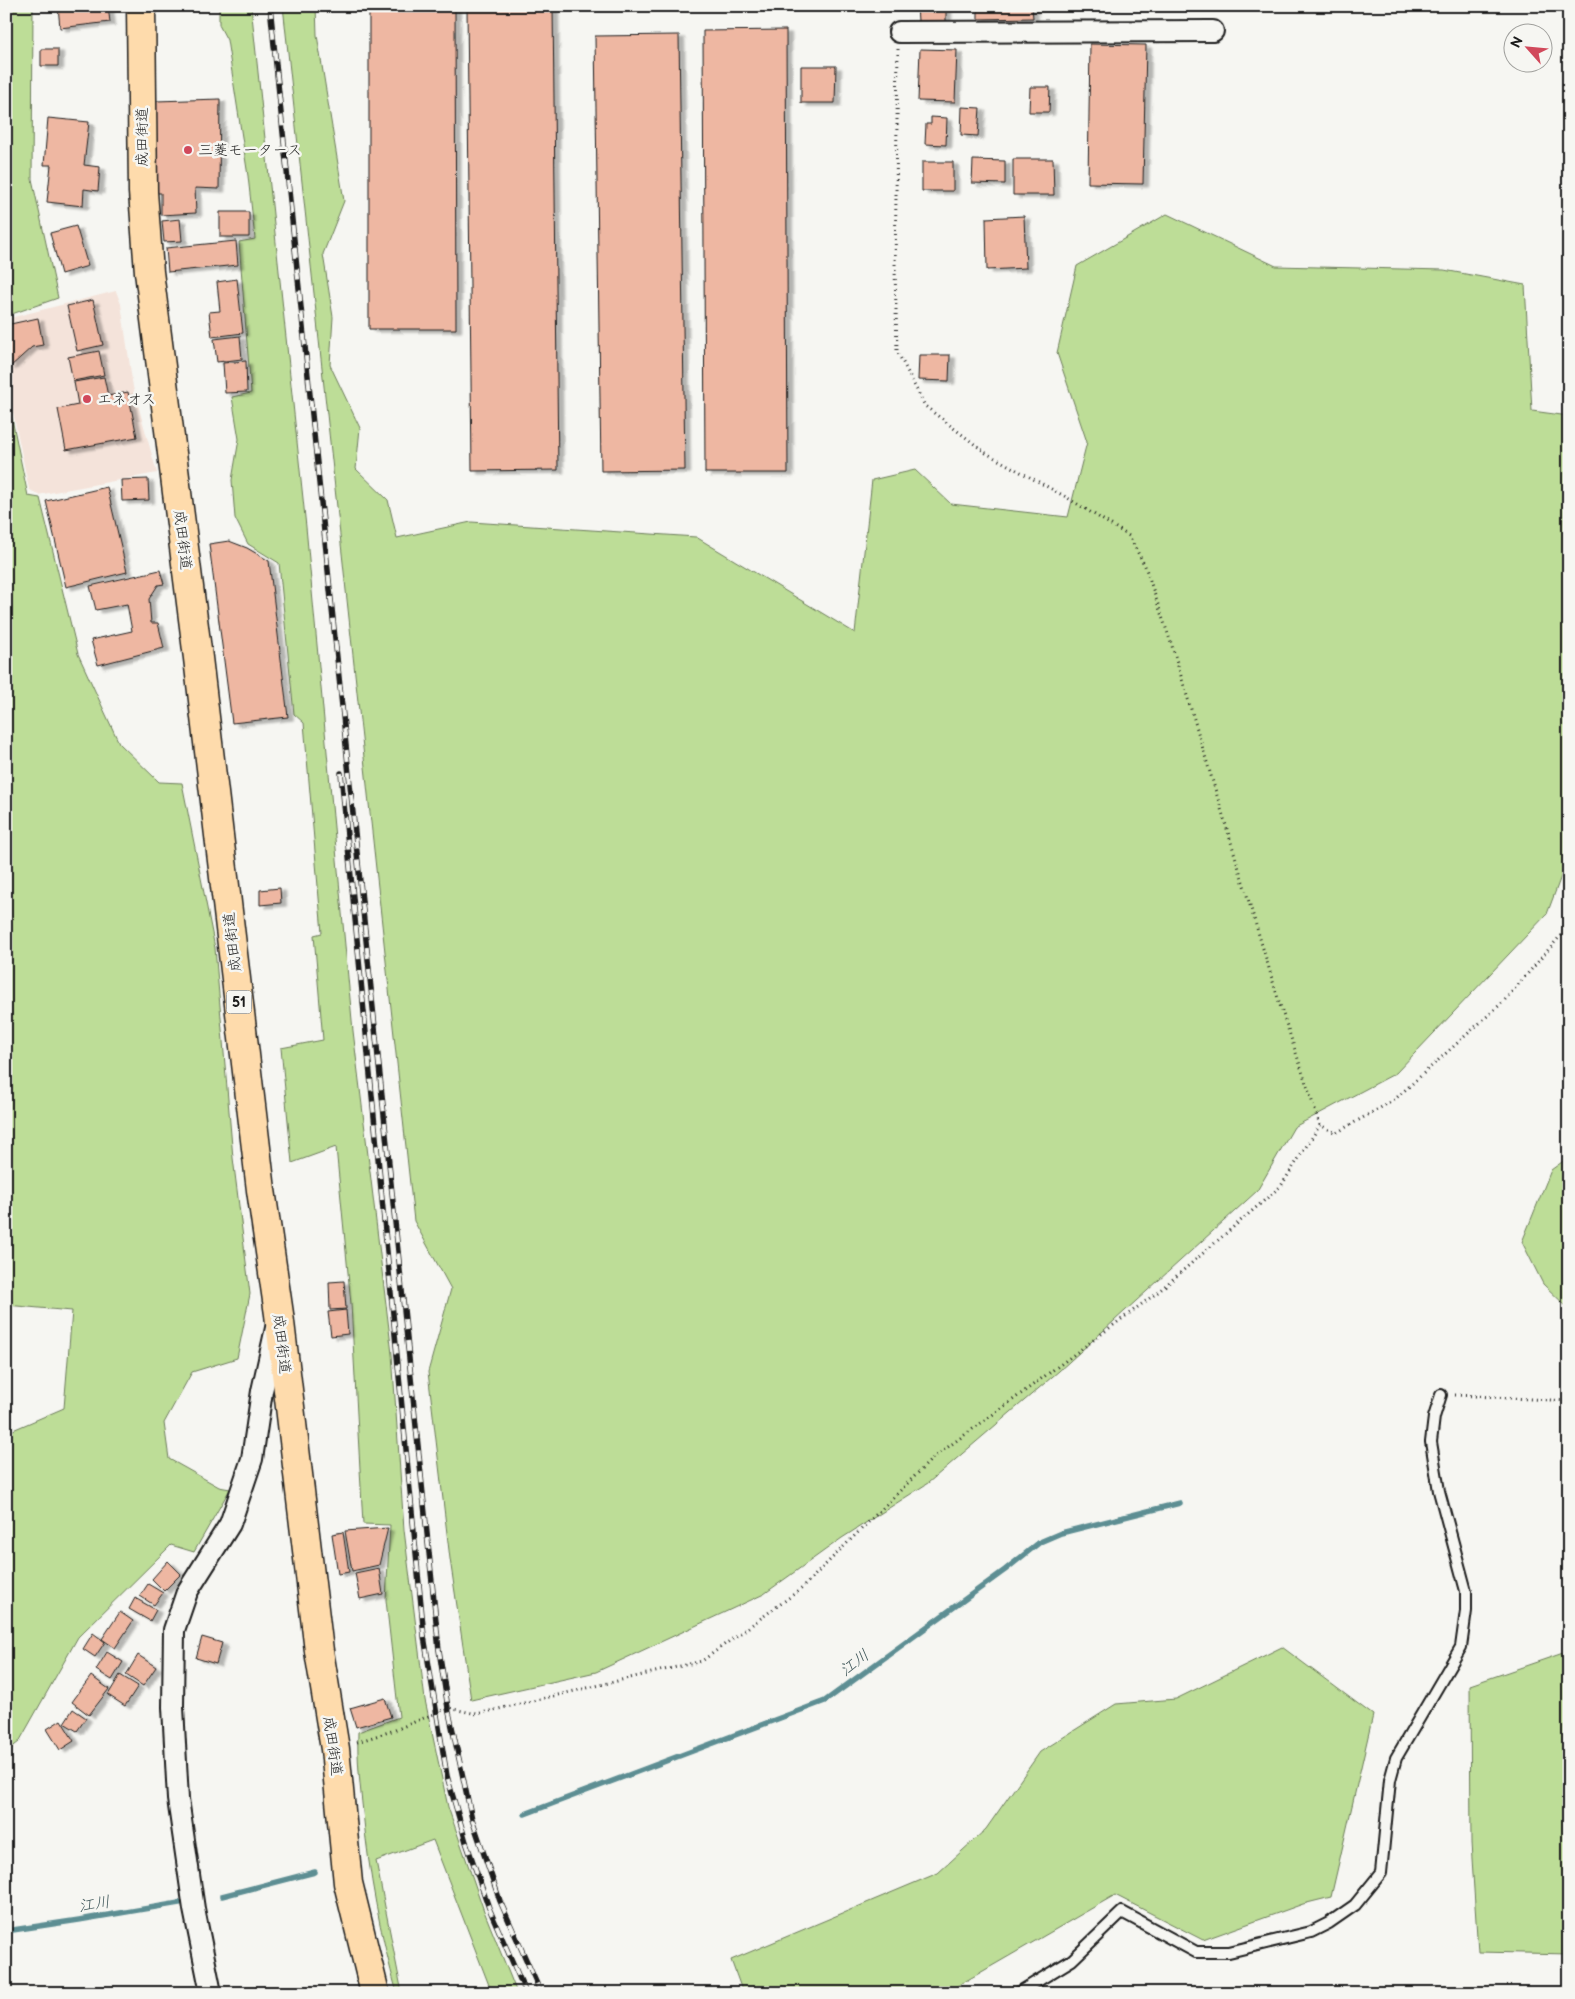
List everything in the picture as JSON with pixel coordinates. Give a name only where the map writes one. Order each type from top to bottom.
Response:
[{"type":"highway","name":"成田街道","points":[[141,6],[142,192],[149,272],[198,658],[261,1190],[279,1314],[319,1651],[335,1749],[348,1883],[375,1993]]},
{"type":"street","points":[[899,32],[1213,31]]},
{"type":"street","points":[[211,1993],[194,1909],[178,1799],[173,1707],[174,1630],[187,1592],[230,1524],[252,1459],[262,1391],[279,1314]]},
{"type":"lane","points":[[1018,1993],[1072,1960],[1122,1912],[1196,1952],[1229,1952],[1311,1932],[1329,1923],[1355,1905],[1381,1873],[1390,1780],[1396,1758],[1461,1647],[1466,1610],[1466,1591],[1439,1491],[1431,1442],[1434,1417],[1440,1395]]},
{"type":"path","points":[[899,32],[895,268],[897,351],[925,406],[986,453],[1066,497],[1128,536],[1145,566],[1172,646],[1280,1005],[1320,1124],[1336,1133],[1394,1100],[1503,1002],[1569,926]]},
{"type":"path","points":[[335,1749],[395,1730],[448,1708],[476,1714],[702,1661],[801,1589],[934,1457],[1158,1292],[1280,1186],[1320,1124]]},
{"type":"path","points":[[1440,1395],[1569,1401]]},
{"type":"shaded area","points":[[116,291],[121,304],[133,387],[157,473],[38,495],[29,489],[6,379],[6,319]]},
{"type":"green space","points":[[6,6],[33,6],[32,179],[58,298],[6,316]]},
{"type":"green space","points":[[219,6],[251,6],[306,527],[353,1031],[392,1354],[404,1530],[425,1700],[448,1807],[484,1911],[517,1993],[492,1993],[433,1840],[376,1861],[402,1993],[397,1993],[380,1926],[368,1858],[359,1772],[358,1732],[399,1717],[386,1600],[390,1525],[363,1524],[351,1304],[336,1147],[292,1163],[281,1048],[323,1040],[314,935],[322,933],[304,723],[294,714],[279,563],[248,544],[235,518],[232,480],[239,439],[232,397],[251,393],[239,242],[255,239],[248,176],[227,40],[219,25]]},
{"type":"green space","points":[[283,6],[316,6],[317,35],[344,201],[323,254],[333,317],[330,365],[360,428],[356,469],[388,500],[397,538],[471,522],[696,537],[855,633],[872,480],[915,470],[951,504],[1068,517],[1087,442],[1057,353],[1077,266],[1167,214],[1276,266],[1444,270],[1525,285],[1532,411],[1569,416],[1569,855],[1547,914],[1396,1073],[1294,1127],[1257,1191],[1059,1371],[928,1483],[842,1538],[764,1594],[596,1672],[471,1700],[450,1559],[428,1372],[451,1289],[414,1221]]},
{"type":"green space","points":[[6,390],[28,496],[40,498],[78,654],[119,743],[159,782],[182,783],[215,948],[233,1158],[250,1294],[237,1358],[192,1372],[164,1423],[169,1459],[219,1487],[230,1489],[194,1552],[171,1545],[78,1637],[19,1742],[6,1752],[6,1433],[64,1408],[72,1311],[6,1305]]},
{"type":"green space","points":[[1569,1157],[1569,1309],[1543,1284],[1522,1242],[1551,1170]]},
{"type":"green space","points":[[1282,1647],[1373,1715],[1331,1897],[1303,1904],[1203,1940],[1115,1895],[945,1993],[743,1993],[731,1960],[938,1873],[986,1829],[1040,1752],[1116,1704],[1176,1699]]},
{"type":"green space","points":[[1569,1651],[1569,1954],[1478,1952],[1471,1843],[1470,1685]]},
{"type":"building","points":[[58,6],[108,6],[110,22],[60,28]]},
{"type":"building","points":[[369,6],[455,6],[456,329],[369,329]]},
{"type":"building","points":[[553,6],[558,470],[472,471],[467,7]]},
{"type":"building","points":[[917,6],[946,6],[946,21],[918,21]]},
{"type":"building","points":[[978,6],[1032,6],[1033,18],[978,19]]},
{"type":"building","points":[[786,30],[788,473],[705,473],[703,31]]},
{"type":"building","points":[[679,35],[685,470],[601,471],[595,36]]},
{"type":"building","points":[[1090,44],[1146,45],[1143,184],[1088,183]]},
{"type":"building","points":[[41,49],[58,49],[58,66],[41,66]]},
{"type":"building","points":[[920,49],[957,50],[955,102],[918,101]]},
{"type":"building","points":[[801,66],[836,66],[835,103],[801,103]]},
{"type":"building","points":[[1030,87],[1050,87],[1049,112],[1029,112]]},
{"type":"building","points":[[220,99],[219,189],[195,188],[196,213],[161,215],[161,193],[157,193],[156,101]]},
{"type":"building","points":[[962,107],[980,108],[978,136],[961,135]]},
{"type":"building","points":[[931,117],[947,118],[946,145],[925,144],[926,124],[931,124]]},
{"type":"building","points":[[48,118],[89,122],[84,165],[100,167],[98,191],[84,189],[83,206],[47,202],[51,165],[44,165]]},
{"type":"building","points":[[1013,159],[1053,159],[1054,195],[1013,195]]},
{"type":"building","points":[[973,160],[1005,161],[1005,184],[972,183]]},
{"type":"building","points":[[922,162],[953,162],[953,191],[922,191]]},
{"type":"building","points":[[220,212],[249,212],[249,237],[220,237]]},
{"type":"building","points":[[1024,216],[1026,268],[987,270],[986,218]]},
{"type":"building","points":[[180,219],[182,241],[164,242],[162,221]]},
{"type":"building","points":[[76,226],[88,266],[61,274],[50,233]]},
{"type":"building","points":[[236,241],[238,265],[168,272],[166,248]]},
{"type":"building","points":[[237,279],[243,333],[212,337],[209,312],[220,311],[217,282]]},
{"type":"building","points":[[93,300],[103,345],[77,351],[67,306]]},
{"type":"building","points":[[38,318],[43,345],[32,347],[10,367],[6,347],[6,325]]},
{"type":"building","points":[[240,336],[242,359],[217,362],[214,339]]},
{"type":"building","points":[[99,351],[104,375],[73,381],[68,357]]},
{"type":"building","points":[[919,355],[950,355],[949,381],[918,380]]},
{"type":"building","points":[[246,361],[247,392],[225,393],[223,363]]},
{"type":"building","points":[[104,377],[108,396],[128,392],[137,437],[66,450],[58,409],[78,405],[74,382]]},
{"type":"building","points":[[148,479],[149,500],[122,501],[121,480]]},
{"type":"building","points":[[107,487],[127,572],[66,587],[46,501]]},
{"type":"building","points":[[229,541],[247,548],[269,561],[288,717],[232,723],[209,544]]},
{"type":"building","points":[[160,570],[164,584],[158,585],[149,599],[151,623],[158,623],[164,648],[98,665],[91,640],[132,631],[127,604],[96,610],[90,586]]},
{"type":"building","points":[[280,888],[281,903],[260,905],[260,890]]},
{"type":"building","points":[[344,1281],[346,1309],[330,1310],[329,1282]]},
{"type":"building","points":[[346,1310],[348,1334],[331,1336],[328,1312]]},
{"type":"building","points":[[388,1528],[379,1565],[352,1571],[345,1531]]},
{"type":"building","points":[[343,1532],[349,1572],[338,1574],[332,1534]]},
{"type":"building","points":[[168,1561],[181,1574],[164,1591],[152,1579]]},
{"type":"building","points":[[379,1568],[383,1594],[360,1599],[355,1573]]},
{"type":"building","points":[[148,1584],[163,1593],[154,1605],[140,1596]]},
{"type":"building","points":[[135,1598],[156,1610],[150,1621],[129,1609]]},
{"type":"building","points":[[120,1612],[133,1621],[115,1648],[102,1639]]},
{"type":"building","points":[[93,1633],[105,1642],[95,1657],[83,1649]]},
{"type":"building","points":[[202,1637],[222,1643],[216,1664],[196,1658]]},
{"type":"building","points":[[107,1652],[123,1662],[112,1680],[96,1670]]},
{"type":"building","points":[[138,1655],[156,1667],[143,1686],[126,1675]]},
{"type":"building","points":[[120,1675],[138,1686],[125,1706],[108,1695]]},
{"type":"building","points":[[91,1676],[109,1689],[89,1715],[72,1702]]},
{"type":"building","points":[[385,1698],[391,1717],[356,1727],[350,1708]]},
{"type":"building","points":[[73,1709],[86,1718],[77,1731],[64,1723]]},
{"type":"building","points":[[61,1720],[74,1741],[60,1750],[47,1729]]},
{"type":"waterway","name":"江川","points":[[525,1814],[825,1701],[1005,1570],[1040,1542],[1061,1533],[1180,1503]]},
{"type":"waterway","name":"江川","points":[[222,1896],[315,1872]]},
{"type":"waterway","name":"江川","points":[[6,1931],[185,1902]]},
{"type":"railway","points":[[270,6],[439,1650],[448,1708],[472,1819],[500,1901],[541,1993]]},
{"type":"railway","points":[[341,773],[424,1636],[447,1776],[466,1842],[489,1908],[526,1993]]},
{"type":"place","name":"三菱モータース","points":[[188,150]]},
{"type":"place","name":"エネオス","points":[[87,399]]}]
